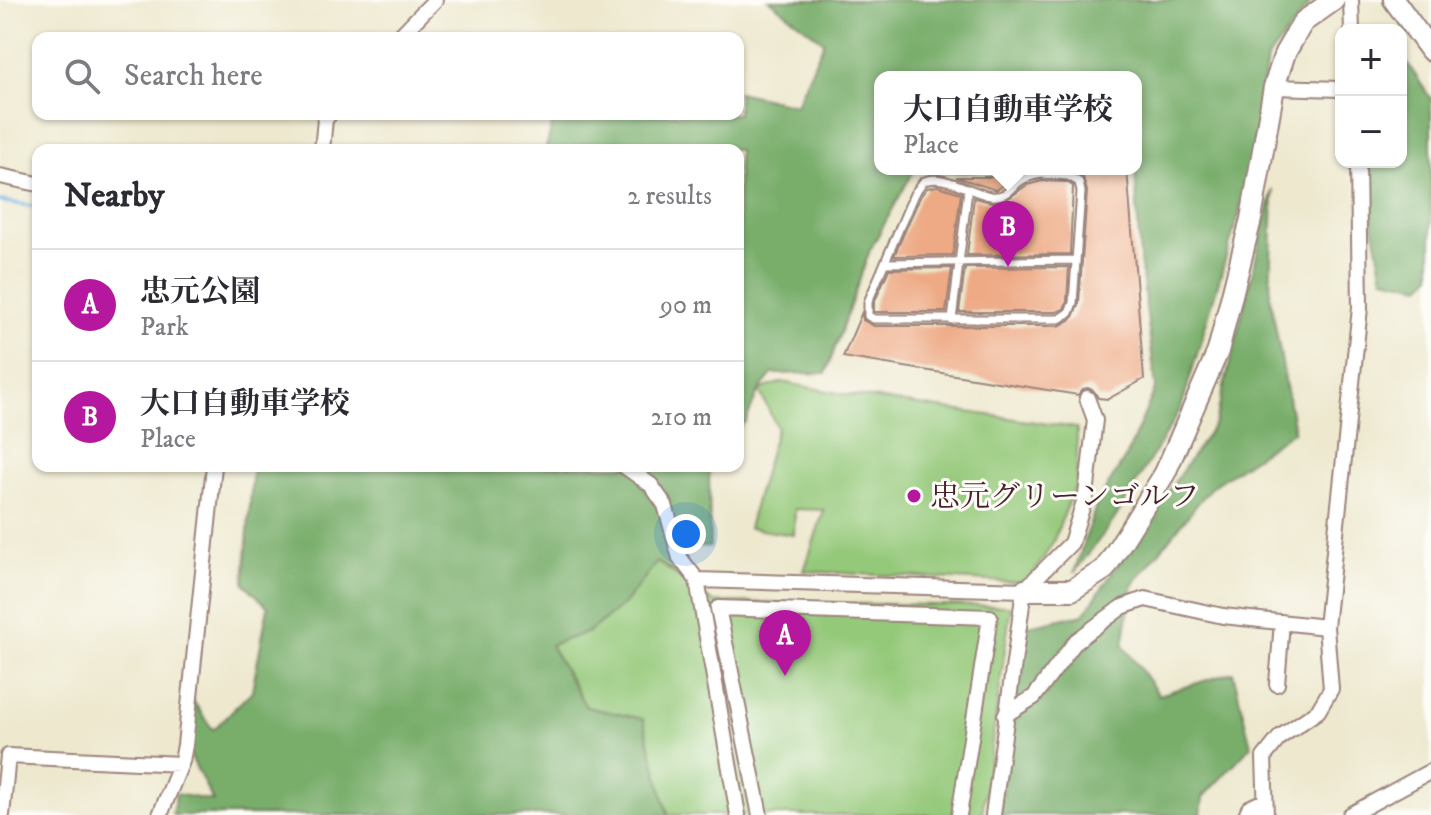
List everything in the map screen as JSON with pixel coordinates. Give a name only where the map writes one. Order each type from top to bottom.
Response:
[{"type":"street","points":[[404,32],[435,0]]},
{"type":"street","points":[[697,580],[1072,590],[1105,569],[1165,473],[1218,351],[1251,219],[1274,87],[1285,53],[1303,22],[1334,0]]},
{"type":"street","points":[[1351,0],[1352,24]]},
{"type":"street","points":[[1394,0],[1431,51]]},
{"type":"street","points":[[1274,87],[1335,89]]},
{"type":"street","points":[[323,144],[325,120]]},
{"type":"street","points":[[1246,815],[1249,808],[1265,808],[1264,757],[1280,737],[1318,711],[1331,689],[1326,627],[1360,308],[1358,168]]},
{"type":"street","points":[[0,176],[32,183]]},
{"type":"street","points":[[993,815],[1024,590],[1071,543],[1086,495],[1095,420],[1087,398]]},
{"type":"street","points":[[160,815],[181,764],[194,674],[213,472]]},
{"type":"street","points":[[633,472],[651,485],[665,505],[680,558],[697,580],[738,815]]},
{"type":"street","points":[[1005,715],[1034,697],[1076,641],[1122,607],[1145,599],[1223,616],[1326,627]]},
{"type":"street","points":[[760,815],[718,608],[990,617],[959,815]]},
{"type":"street","points":[[1277,684],[1282,622]]},
{"type":"street","points":[[2,815],[8,756],[181,764]]},
{"type":"street","points":[[1350,815],[1431,771]]},
{"type":"lane","points":[[1038,175],[1024,178],[1009,193],[1000,196],[968,190],[938,179],[923,182],[914,194],[868,302],[868,316],[874,319],[1059,319],[1069,313],[1073,303],[1081,192],[1079,182],[1074,178],[1050,175]]},
{"type":"lane","points":[[952,320],[968,190]]},
{"type":"lane","points":[[885,263],[1076,260]]},
{"type":"green space","points":[[769,0],[1313,0],[1267,59],[1249,180],[1181,408],[1114,520],[1074,573],[1097,503],[1127,455],[1156,387],[1140,260],[1135,175],[1142,175],[1142,71],[874,71],[874,175],[911,175],[870,250],[826,373],[772,374],[759,390],[744,423],[744,144],[547,144],[553,120],[744,120],[744,93],[796,105],[824,42]]},
{"type":"green space","points":[[1407,62],[1431,99],[1431,276],[1421,286],[1383,278],[1373,225],[1368,168],[1407,168]]},
{"type":"green space","points":[[1273,189],[1270,296],[1294,431],[1211,487],[1133,584],[1123,645],[1159,695],[1233,672],[1251,746],[1203,797],[1201,815],[1000,815],[1023,627],[1084,614],[1215,423]]},
{"type":"green space","name":"忠元グリーンゴルフ","points":[[782,382],[843,394],[1077,428],[1077,481],[1053,542],[1028,583],[804,571],[824,510],[795,509],[794,535],[748,528],[777,427],[759,390]]},
{"type":"green space","points":[[253,472],[709,472],[710,547],[675,548],[681,576],[657,562],[624,604],[588,632],[550,645],[586,707],[643,719],[668,815],[172,815],[176,794],[213,801],[187,749],[193,701],[213,730],[252,691],[268,607],[244,583]]},
{"type":"green space","points":[[657,562],[714,602],[1011,606],[982,815],[668,815],[643,719],[586,707],[550,645],[588,632],[624,604]]},
{"type":"building","points":[[1018,175],[996,190],[956,177]]},
{"type":"building","points":[[1080,175],[1127,175],[1144,379],[1108,399],[1098,398],[1088,388],[1078,395],[843,357],[862,312],[863,320],[874,326],[1059,326],[1072,319],[1079,303],[1087,191]]},
{"type":"building","points":[[1042,181],[1066,182],[1073,186],[1070,254],[967,255],[974,198],[1003,202],[1027,185]]},
{"type":"building","points":[[938,186],[961,193],[953,255],[894,256],[920,197],[927,188]]},
{"type":"building","points":[[1069,267],[1067,302],[1064,309],[1057,312],[959,312],[965,268]]},
{"type":"building","points":[[952,268],[946,312],[874,312],[874,303],[889,269]]},
{"type":"waterway","points":[[0,201],[32,206]]},
{"type":"place","name":"大口自動車学校","points":[[1008,267]]},
{"type":"place","name":"忠元グリーンゴルフ","points":[[914,496]]},
{"type":"place","name":"忠元公園","points":[[785,676]]}]
